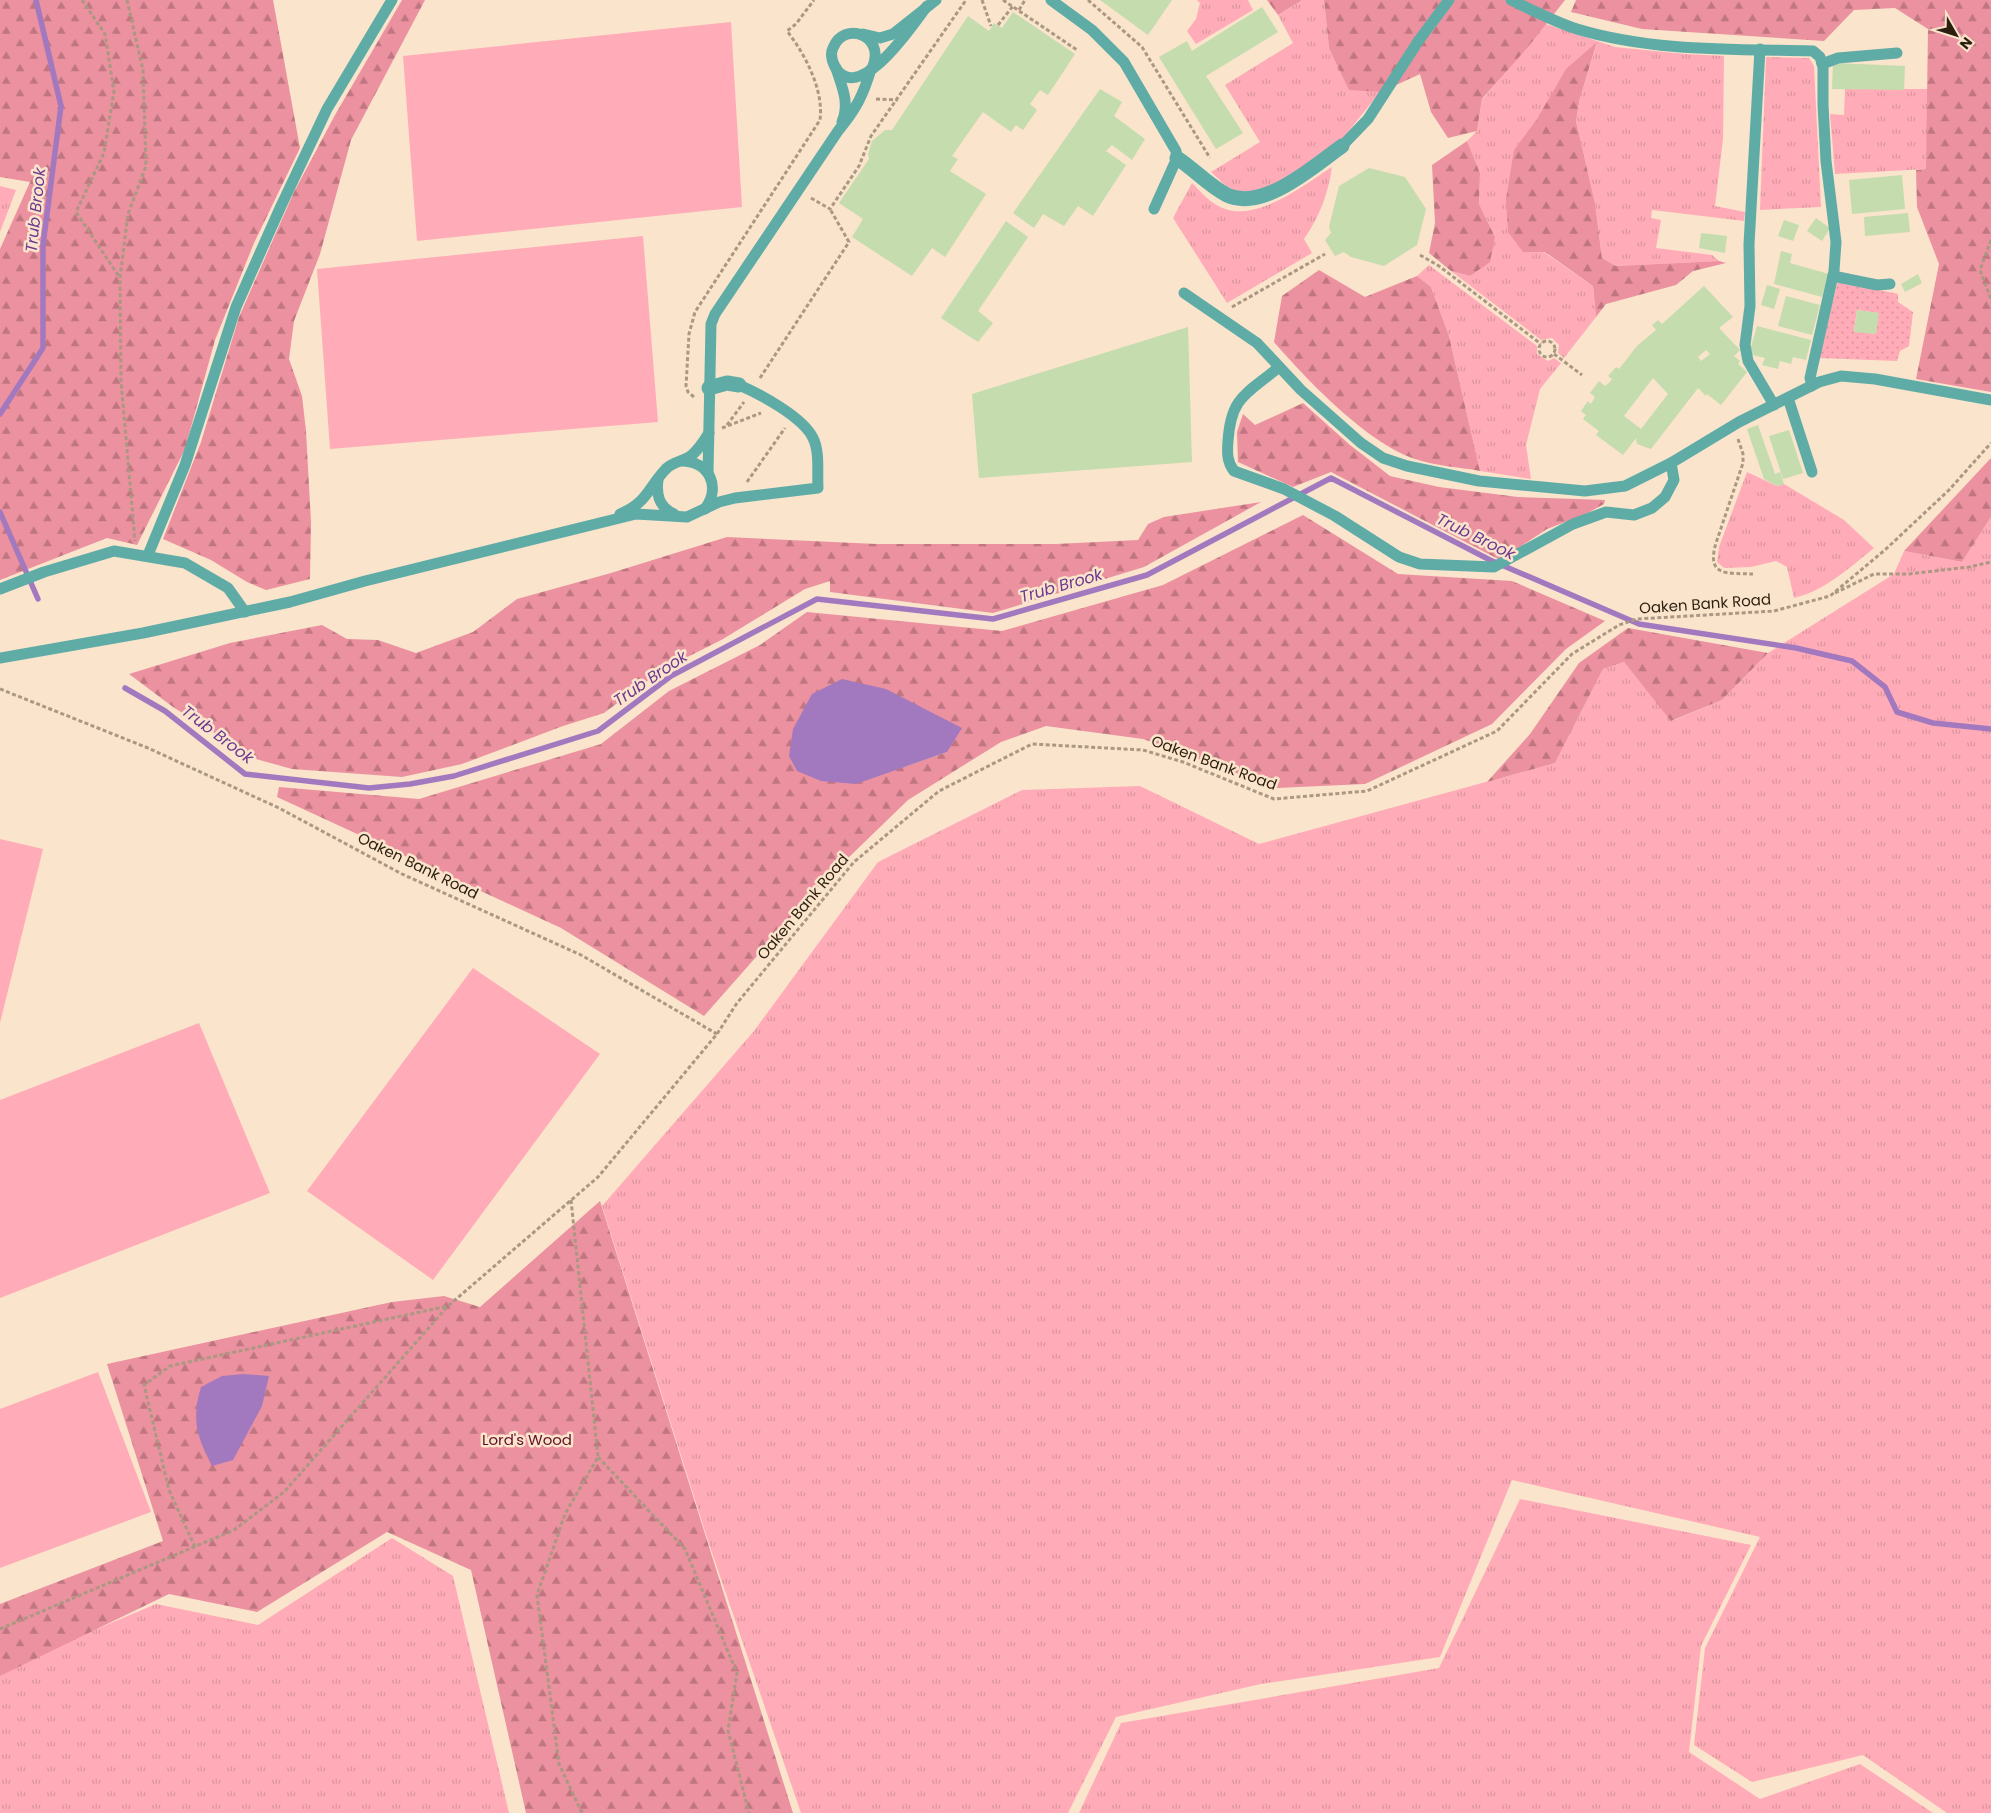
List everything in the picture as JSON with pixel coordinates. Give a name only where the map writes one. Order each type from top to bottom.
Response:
[{"type":"street","points":[[1177,158],[1225,194],[1245,199],[1272,192],[1293,180],[1342,146]]},
{"type":"street","points":[[709,388],[727,384],[745,388]]},
{"type":"lane","points":[[144,554],[185,466],[236,307],[273,222],[326,109],[392,0]]},
{"type":"lane","points":[[1051,0],[1092,30],[1124,62],[1176,151],[1177,158],[1154,209]]},
{"type":"lane","points":[[1342,146],[1368,119],[1419,40],[1449,0]]},
{"type":"lane","points":[[1510,0],[1577,29],[1643,42],[1687,47],[1813,51],[1820,57],[1822,64],[1829,195],[1836,226],[1833,276],[1810,378],[1812,386]]},
{"type":"lane","points":[[838,130],[846,107],[845,95],[832,53],[836,42],[846,34],[886,37],[893,34],[932,3]]},
{"type":"lane","points":[[836,68],[850,77],[858,77],[872,68],[899,45],[932,3]]},
{"type":"lane","points":[[735,498],[721,494],[713,485],[708,472],[710,332],[715,314],[838,130],[864,95],[876,51],[873,43],[861,34]]},
{"type":"lane","points":[[1760,49],[1749,244],[1750,306],[1745,345],[1748,361],[1774,405]]},
{"type":"lane","points":[[1822,64],[1838,58],[1897,53]]},
{"type":"lane","points":[[1833,276],[1877,285],[1890,284]]},
{"type":"lane","points":[[1184,293],[1257,343],[1301,390],[1361,444],[1383,458],[1407,466],[1479,482],[1585,491],[1625,486],[1671,463],[1730,427],[1812,386],[1841,376],[1876,379],[1991,400]]},
{"type":"lane","points":[[1279,366],[1237,402],[1230,418],[1227,453],[1230,465],[1238,474],[1260,480],[1284,490],[1335,516],[1399,557],[1420,564],[1494,567],[1514,558],[1573,524],[1606,512],[1634,515],[1652,508],[1665,497],[1674,480],[1671,463]]},
{"type":"lane","points":[[0,658],[244,612],[636,514],[687,517],[735,498],[818,488],[817,452],[814,439],[807,429],[745,388]]},
{"type":"lane","points":[[1788,398],[1812,472]]},
{"type":"lane","points":[[600,522],[639,503],[671,464],[691,456],[709,433]]},
{"type":"lane","points":[[680,461],[692,461],[708,472]]},
{"type":"lane","points":[[658,480],[657,490],[662,505],[678,516]]},
{"type":"lane","points":[[704,509],[713,494],[713,485]]},
{"type":"lane","points":[[1,588],[44,572],[114,551],[144,554],[185,563],[228,588],[244,612]]},
{"type":"path","points":[[82,0],[105,34],[114,91],[104,153],[76,212],[120,278]]},
{"type":"path","points":[[128,0],[143,70],[146,166],[128,214],[120,278],[121,381],[135,540],[144,554]]},
{"type":"path","points":[[699,404],[688,392],[686,386],[689,334],[695,312],[820,120],[818,92],[800,49],[787,32],[796,24],[814,0]]},
{"type":"path","points":[[830,209],[859,166],[872,136],[966,0]]},
{"type":"path","points":[[982,0],[991,26]]},
{"type":"path","points":[[1003,0],[1077,50]]},
{"type":"path","points":[[1018,10],[1025,0]]},
{"type":"path","points":[[1088,0],[1142,47],[1210,158]]},
{"type":"path","points":[[998,25],[1012,6]]},
{"type":"path","points":[[727,426],[745,388],[849,242],[830,209],[798,190]]},
{"type":"path","points":[[1991,240],[1980,270],[1991,300]]},
{"type":"path","points":[[1223,319],[1229,309],[1325,254]]},
{"type":"path","points":[[1420,256],[1439,266],[1542,344]]},
{"type":"path","points":[[1542,344],[1547,342],[1553,344],[1554,354]]},
{"type":"path","points":[[1542,344],[1540,351],[1542,355],[1549,357],[1554,354]]},
{"type":"path","points":[[1554,354],[1582,375]]},
{"type":"path","points":[[709,433],[763,412],[768,414]]},
{"type":"path","points":[[735,498],[786,426],[780,422]]},
{"type":"path","points":[[1730,427],[1740,442],[1743,463],[1712,555],[1713,565],[1718,571],[1725,573],[1753,574]]},
{"type":"path","name":"Oaken Bank Road","points":[[0,690],[148,748],[279,808],[402,874],[581,955],[717,1034],[737,1003],[854,862],[939,791],[1032,744],[1143,750],[1183,762],[1274,799],[1367,791],[1497,730],[1572,654],[1619,625],[1637,619],[1774,611],[1830,596],[1886,549],[1949,490],[1991,443]]},
{"type":"path","points":[[1830,596],[1874,574],[1918,573],[1969,567],[1991,562]]},
{"type":"path","points":[[0,1629],[234,1530],[284,1492],[448,1306],[598,1177],[717,1034]]},
{"type":"path","points":[[571,1200],[598,1457],[565,1514],[537,1595],[560,1764],[581,1811],[585,1813]]},
{"type":"path","points":[[195,1547],[169,1490],[144,1386],[170,1366],[448,1306]]},
{"type":"path","points":[[598,1457],[685,1548],[737,1673],[728,1730],[749,1813]]},
{"type":"green space","points":[[0,0],[273,0],[300,148],[254,243],[215,340],[185,449],[137,545],[107,538],[0,580],[0,249],[30,182],[0,177]]},
{"type":"green space","points":[[402,0],[425,0],[351,140],[320,254],[294,321],[289,359],[302,396],[306,431],[311,522],[310,579],[266,590],[247,582],[211,560],[163,539],[201,442],[239,317],[294,192],[335,115]]},
{"type":"green space","points":[[1197,0],[1248,0],[1253,10],[1196,44],[1187,31],[1196,19],[1200,3]]},
{"type":"green space","points":[[1267,0],[1302,0],[1278,15]]},
{"type":"green space","points":[[1302,0],[1324,0],[1329,48],[1380,92],[1340,142],[1277,187],[1241,194],[1225,185],[1211,172],[1260,142],[1225,85],[1293,43],[1278,15]]},
{"type":"green space","points":[[1324,0],[1565,0],[1528,47],[1482,99],[1477,131],[1448,138],[1431,112],[1420,74],[1381,92],[1349,90],[1329,48]]},
{"type":"green space","points":[[1576,0],[1991,0],[1991,392],[1916,379],[1939,264],[1917,207],[1916,170],[1926,169],[1928,29],[1895,8],[1854,10],[1824,41],[1642,29],[1571,12]]},
{"type":"green space","points":[[731,22],[742,207],[417,241],[403,56]]},
{"type":"green space","points":[[1546,24],[1615,47],[1724,56],[1723,139],[1715,206],[1745,212],[1744,221],[1652,210],[1651,218],[1661,220],[1656,248],[1712,255],[1719,261],[1616,266],[1602,258],[1595,203],[1576,121],[1580,98],[1597,43],[1514,150],[1544,252],[1593,286],[1596,317],[1564,358],[1558,353],[1559,345],[1552,338],[1541,340],[1451,271],[1470,276],[1495,237],[1479,204],[1480,173],[1467,141],[1477,131],[1482,100]]},
{"type":"green space","points":[[1597,42],[1580,98],[1576,121],[1595,203],[1602,258],[1616,266],[1719,261],[1726,263],[1693,271],[1676,285],[1606,304],[1596,317],[1593,286],[1545,252],[1523,252],[1508,232],[1506,199],[1514,150],[1537,119],[1566,69]]},
{"type":"green space","points":[[1766,57],[1809,58],[1814,66],[1821,207],[1760,210]]},
{"type":"green space","points":[[1845,89],[1929,89],[1926,169],[1835,174],[1830,114],[1844,115]]},
{"type":"green space","points":[[1467,141],[1480,173],[1479,204],[1495,237],[1490,262],[1470,276],[1451,271],[1429,253],[1435,223],[1432,165]]},
{"type":"green space","points":[[1332,167],[1328,186],[1315,222],[1304,239],[1312,253],[1227,303],[1173,218],[1192,183],[1207,198],[1220,207],[1238,211],[1252,210],[1281,199]]},
{"type":"green space","points":[[0,186],[16,190],[0,232]]},
{"type":"green space","points":[[643,236],[658,422],[330,449],[317,269]]},
{"type":"green space","points":[[1429,265],[1537,346],[1537,354],[1548,361],[1554,358],[1561,363],[1540,389],[1526,445],[1531,479],[1480,471],[1449,336],[1431,287],[1417,276]]},
{"type":"green space","points":[[1319,270],[1365,297],[1417,276],[1431,287],[1449,336],[1480,471],[1439,465],[1415,459],[1377,439],[1320,392],[1274,342],[1282,296]]},
{"type":"green space","points":[[1838,281],[1898,294],[1898,302],[1913,312],[1909,346],[1900,351],[1897,361],[1818,358]],"holes":[[[1857,310],[1878,313],[1876,334],[1854,331]]]},
{"type":"green space","points":[[1303,403],[1350,445],[1390,476],[1439,487],[1518,497],[1605,500],[1604,504],[1586,514],[1547,529],[1500,560],[1331,472],[1293,487],[1238,462],[1237,432],[1243,414],[1255,425]]},
{"type":"green space","points":[[1991,458],[1991,517],[1962,562],[1904,551]]},
{"type":"green space","points":[[1747,472],[1777,486],[1784,484],[1844,520],[1874,548],[1827,584],[1794,598],[1787,567],[1776,561],[1751,567],[1724,568],[1717,562],[1719,547]]},
{"type":"green space","points":[[1261,502],[1144,567],[993,613],[830,592],[830,581],[805,589],[723,639],[662,670],[604,713],[563,726],[462,764],[402,777],[292,769],[256,759],[173,707],[129,674],[230,643],[322,625],[347,639],[378,640],[416,653],[473,632],[517,599],[611,573],[727,537],[877,544],[1056,544],[1138,540],[1148,524],[1164,517]]},
{"type":"green space","points":[[1303,515],[1398,574],[1512,581],[1605,621],[1566,649],[1492,724],[1365,784],[1277,788],[1143,739],[1046,726],[1001,742],[908,800],[815,890],[704,1016],[561,928],[277,797],[279,787],[419,799],[601,744],[669,691],[760,645],[807,612],[1002,631],[1163,585]],"holes":[[[947,752],[904,767],[797,771]]]},
{"type":"green space","points":[[1991,517],[1991,1813],[1947,1813],[1863,1755],[1752,1782],[1694,1745],[1705,1648],[1760,1537],[1512,1480],[1440,1657],[1261,1684],[1116,1717],[1068,1813],[801,1813],[709,1544],[602,1206],[754,1031],[878,862],[1022,790],[1140,786],[1259,844],[1555,763],[1603,669],[1624,662],[1672,721],[1722,700],[1768,653],[1894,574],[1904,551],[1962,562]]},
{"type":"green space","points":[[1628,628],[1768,653],[1722,700],[1671,721],[1624,662],[1603,669],[1555,763],[1487,782],[1530,734],[1579,663]]},
{"type":"green space","points":[[0,839],[43,849],[0,1023]]},
{"type":"green space","points":[[473,968],[600,1054],[433,1280],[307,1191]]},
{"type":"green space","points":[[199,1023],[270,1193],[0,1298],[0,1100]]},
{"type":"green space","name":"Lord's Wood","points":[[600,1201],[793,1813],[526,1813],[471,1570],[387,1532],[257,1612],[169,1594],[0,1676],[0,1604],[163,1541],[107,1364],[392,1302],[444,1296],[480,1307]]},
{"type":"green space","points":[[98,1372],[151,1512],[0,1568],[0,1409]]},
{"type":"green space","points":[[1520,1499],[1751,1545],[1701,1646],[1689,1752],[1760,1799],[1860,1764],[1933,1813],[1079,1813],[1121,1723],[1439,1668]]},
{"type":"green space","points":[[392,1538],[453,1576],[509,1813],[0,1813],[0,1670],[156,1604],[258,1625]]},
{"type":"shaded area","points":[[842,679],[886,689],[962,728],[947,752],[856,784],[821,781],[797,771],[789,756],[793,729],[812,694]]},
{"type":"shaded area","points":[[243,1374],[269,1376],[262,1406],[233,1460],[212,1466],[197,1428],[196,1409],[201,1387],[222,1376]]},
{"type":"building","points":[[1100,0],[1172,0],[1148,35]]},
{"type":"building","points":[[1262,7],[1278,32],[1206,76],[1243,133],[1216,149],[1159,57],[1187,41],[1192,51]]},
{"type":"building","points":[[1013,12],[1075,54],[1048,95],[1040,90],[1030,104],[1037,110],[1023,130],[1016,125],[1011,132],[983,112],[952,156],[958,159],[950,171],[986,194],[945,257],[932,248],[912,276],[852,237],[863,219],[839,203],[869,159],[868,154],[872,141],[885,130],[892,130],[968,16],[989,31],[994,23],[1002,28]]},
{"type":"building","points":[[1833,63],[1905,66],[1904,90],[1832,89]]},
{"type":"building","points":[[1100,89],[1122,102],[1114,116],[1145,139],[1132,160],[1112,145],[1106,151],[1126,165],[1093,216],[1078,206],[1064,226],[1043,214],[1034,228],[1013,213]]},
{"type":"building","points":[[1369,168],[1405,177],[1426,209],[1417,245],[1384,266],[1351,257],[1344,252],[1335,256],[1325,240],[1331,233],[1329,227],[1339,186]]},
{"type":"building","points":[[1902,175],[1905,209],[1852,214],[1849,180]]},
{"type":"building","points":[[1908,213],[1910,232],[1865,236],[1864,217]]},
{"type":"building","points":[[1816,218],[1830,228],[1822,241],[1807,231]]},
{"type":"building","points":[[1784,220],[1799,225],[1793,241],[1778,236]]},
{"type":"building","points":[[1006,221],[1028,237],[978,311],[993,323],[978,342],[941,318]]},
{"type":"building","points":[[1701,233],[1727,236],[1725,253],[1699,248]]},
{"type":"building","points":[[1781,251],[1792,254],[1790,263],[1829,274],[1822,297],[1774,284]]},
{"type":"building","points":[[1918,274],[1922,283],[1905,292],[1901,284]]},
{"type":"building","points":[[1767,285],[1780,289],[1774,309],[1761,305]]},
{"type":"building","points":[[1704,286],[1733,317],[1719,328],[1740,350],[1734,356],[1740,361],[1738,364],[1747,372],[1721,405],[1707,394],[1706,396],[1698,388],[1651,449],[1637,444],[1636,438],[1623,455],[1596,435],[1599,431],[1583,419],[1586,415],[1581,411],[1588,401],[1591,404],[1595,397],[1590,393],[1599,381],[1605,386],[1609,383],[1612,379],[1608,376],[1616,367],[1619,369],[1637,346],[1656,330],[1652,325],[1658,320],[1662,324]],"holes":[[[1706,350],[1710,354],[1701,361],[1698,357]],[[1653,378],[1668,394],[1641,429],[1624,416]]]},
{"type":"building","points":[[1786,296],[1820,305],[1812,335],[1778,326]]},
{"type":"building","points":[[1857,310],[1879,313],[1876,334],[1854,332]]},
{"type":"building","points":[[1757,326],[1811,340],[1806,360],[1793,357],[1791,364],[1780,361],[1778,369],[1762,365],[1765,358],[1749,354]]},
{"type":"building","points":[[1188,327],[1192,462],[979,478],[972,394]]},
{"type":"building","points":[[1758,425],[1775,474],[1780,472],[1784,484],[1777,486],[1764,479],[1747,429]]},
{"type":"building","points":[[1789,430],[1803,473],[1783,479],[1769,436]]},
{"type":"waterway","name":"Trub Brook","points":[[0,414],[43,348],[43,245],[61,106],[36,0]]},
{"type":"waterway","name":"Trub Brook","points":[[125,688],[165,711],[245,774],[369,788],[410,784],[454,776],[598,731],[671,676],[817,599],[993,619],[1147,575],[1331,478],[1490,560],[1639,624],[1796,648],[1852,661],[1885,687],[1897,712],[1933,723],[1991,729]]},
{"type":"waterway","name":"Trub Brook","points":[[0,512],[38,599]]}]
